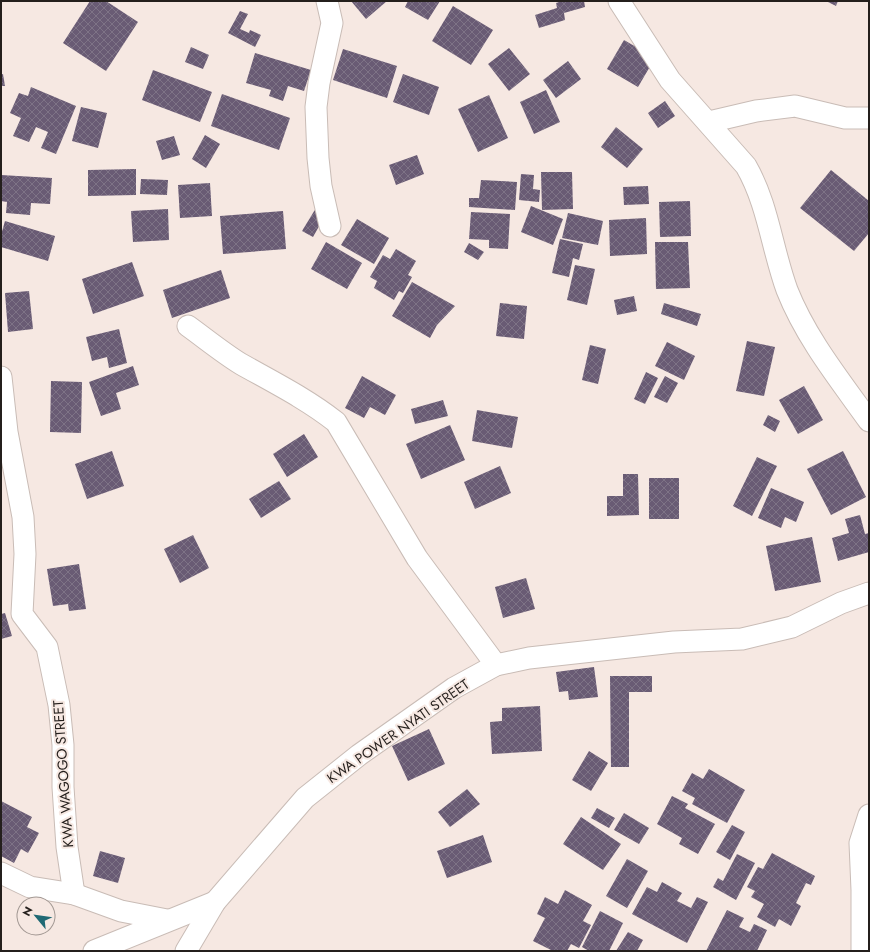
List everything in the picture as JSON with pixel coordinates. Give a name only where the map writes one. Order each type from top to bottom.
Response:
[{"type":"street","points":[[327,1],[332,23],[316,107],[318,165],[330,226]]},
{"type":"street","points":[[619,1],[670,80],[709,122],[746,166],[755,182],[766,216],[775,253],[804,329],[869,422]]},
{"type":"street","points":[[709,122],[756,111],[795,106],[845,118],[869,118]]},
{"type":"street","points":[[188,326],[230,357],[276,382],[336,422],[417,558],[496,665]]},
{"type":"street","name":"KWA WAGOGO STREET","points":[[1,377],[3,409],[23,517],[25,554],[22,614],[47,646],[59,705],[63,745],[63,787],[67,847],[74,894]]},
{"type":"street","name":"KWA POWER NYATI STREET","points":[[186,951],[215,902],[305,798],[359,754],[454,688],[496,665],[529,658],[674,642],[742,639],[792,627],[841,603],[869,593]]},
{"type":"street","points":[[862,951],[860,843],[869,815]]},
{"type":"street","points":[[1,873],[30,887],[74,894],[121,911],[167,920]]},
{"type":"street","points":[[94,951],[167,920],[215,902]]},
{"type":"building","points":[[90,1],[106,1],[138,22],[106,71],[63,43]]},
{"type":"building","points":[[351,1],[387,1],[366,19]]},
{"type":"building","points":[[408,1],[440,1],[428,20],[405,7]]},
{"type":"building","points":[[562,1],[584,1],[585,7],[564,13],[565,20],[539,28],[535,15],[557,8],[556,3]]},
{"type":"building","points":[[826,1],[838,1],[836,6]]},
{"type":"building","points":[[453,6],[493,30],[471,65],[432,41]]},
{"type":"building","points":[[240,11],[248,14],[240,29],[249,33],[250,30],[261,35],[255,47],[228,33]]},
{"type":"building","points":[[624,40],[655,58],[638,87],[607,69]]},
{"type":"building","points":[[191,47],[209,55],[203,69],[185,62]]},
{"type":"building","points":[[509,48],[530,74],[509,91],[488,64]]},
{"type":"building","points":[[343,49],[397,66],[387,98],[333,80]]},
{"type":"building","points":[[255,53],[311,70],[304,91],[288,86],[283,101],[269,96],[271,90],[246,83]]},
{"type":"building","points":[[568,61],[581,79],[556,98],[543,80]]},
{"type":"building","points":[[153,70],[212,92],[200,122],[142,100]]},
{"type":"building","points":[[1,74],[3,74],[5,86],[1,86]]},
{"type":"building","points":[[403,74],[439,87],[429,115],[393,102]]},
{"type":"building","points":[[31,87],[76,106],[56,154],[41,148],[48,132],[36,127],[29,142],[13,136],[21,118],[10,113],[19,93],[28,96]]},
{"type":"building","points":[[546,90],[560,122],[534,134],[520,102]]},
{"type":"building","points":[[222,94],[290,118],[279,150],[211,126]]},
{"type":"building","points":[[489,95],[508,138],[478,152],[458,109]]},
{"type":"building","points":[[665,101],[675,116],[658,128],[648,113]]},
{"type":"building","points":[[81,107],[107,113],[98,148],[72,141]]},
{"type":"building","points":[[616,127],[643,149],[627,168],[601,147]]},
{"type":"building","points":[[205,135],[220,144],[206,168],[192,159]]},
{"type":"building","points":[[174,136],[180,155],[162,160],[156,141]]},
{"type":"building","points":[[417,155],[424,174],[396,185],[389,165]]},
{"type":"building","points":[[136,169],[136,195],[88,196],[88,170]]},
{"type":"building","points":[[831,170],[869,201],[869,233],[854,251],[800,208]]},
{"type":"building","points":[[541,172],[572,172],[573,209],[542,210]]},
{"type":"building","points":[[521,174],[534,175],[533,189],[540,190],[539,202],[519,200]]},
{"type":"building","points":[[1,175],[52,178],[50,204],[31,203],[30,215],[6,213],[7,202],[1,201]]},
{"type":"building","points":[[141,179],[168,180],[167,195],[140,194]]},
{"type":"building","points":[[481,180],[517,182],[515,210],[469,207],[469,198],[479,198]]},
{"type":"building","points":[[210,183],[212,216],[180,218],[178,185]]},
{"type":"building","points":[[648,186],[649,204],[624,205],[623,187]]},
{"type":"building","points":[[690,201],[691,236],[660,237],[659,202]]},
{"type":"building","points":[[531,206],[563,219],[553,245],[521,232]]},
{"type":"building","points":[[316,208],[326,214],[313,237],[302,231]]},
{"type":"building","points":[[168,209],[169,240],[133,242],[131,211]]},
{"type":"building","points":[[283,211],[286,249],[223,254],[220,216]]},
{"type":"building","points":[[471,212],[510,214],[508,249],[489,248],[489,240],[469,239]]},
{"type":"building","points":[[568,213],[603,221],[598,245],[562,238]]},
{"type":"building","points":[[646,218],[647,254],[610,256],[609,220]]},
{"type":"building","points":[[357,219],[389,238],[374,264],[341,245]]},
{"type":"building","points":[[5,221],[55,236],[48,261],[1,247],[1,235]]},
{"type":"building","points":[[560,239],[583,244],[579,260],[573,258],[569,277],[552,273]]},
{"type":"building","points":[[326,242],[362,263],[347,289],[311,269]]},
{"type":"building","points":[[655,242],[688,242],[690,288],[656,289]]},
{"type":"building","points":[[469,243],[484,252],[478,260],[464,252]]},
{"type":"building","points":[[396,249],[416,261],[408,275],[412,277],[403,293],[399,291],[394,300],[374,288],[377,281],[370,277],[383,255],[390,259]]},
{"type":"building","points":[[132,262],[144,296],[93,314],[82,279]]},
{"type":"building","points":[[575,265],[595,269],[587,305],[567,300]]},
{"type":"building","points":[[221,270],[230,298],[172,318],[163,290]]},
{"type":"building","points":[[412,282],[455,306],[437,325],[430,338],[392,316]]},
{"type":"building","points":[[29,291],[33,329],[8,332],[5,293]]},
{"type":"building","points":[[634,296],[637,311],[617,315],[614,300]]},
{"type":"building","points":[[500,303],[527,306],[524,339],[496,336]]},
{"type":"building","points":[[664,303],[701,314],[697,326],[661,314]]},
{"type":"building","points":[[119,329],[127,363],[109,368],[107,357],[92,361],[86,337]]},
{"type":"building","points":[[747,341],[775,347],[764,396],[736,391]]},
{"type":"building","points":[[667,342],[695,356],[684,380],[655,366]]},
{"type":"building","points":[[590,345],[606,349],[598,384],[582,380]]},
{"type":"building","points":[[133,366],[139,385],[116,393],[121,409],[101,416],[89,382]]},
{"type":"building","points":[[646,372],[658,378],[645,404],[634,399]]},
{"type":"building","points":[[362,376],[396,395],[385,415],[370,407],[364,418],[345,408]]},
{"type":"building","points":[[665,376],[678,383],[667,403],[654,397]]},
{"type":"building","points":[[51,381],[82,382],[81,433],[50,432]]},
{"type":"building","points":[[804,386],[823,420],[798,434],[779,400]]},
{"type":"building","points":[[443,400],[448,416],[415,424],[411,409]]},
{"type":"building","points":[[477,410],[518,417],[512,448],[472,441]]},
{"type":"building","points":[[768,415],[780,421],[775,432],[763,425]]},
{"type":"building","points":[[450,425],[465,460],[421,479],[406,444]]},
{"type":"building","points":[[304,434],[318,457],[287,477],[273,454]]},
{"type":"building","points":[[112,451],[124,486],[87,499],[75,464]]},
{"type":"building","points":[[843,451],[866,497],[831,515],[807,469]]},
{"type":"building","points":[[757,457],[777,466],[752,516],[733,506]]},
{"type":"building","points":[[500,466],[511,493],[475,509],[464,482]]},
{"type":"building","points":[[623,474],[638,474],[639,515],[607,516],[607,496],[623,496]]},
{"type":"building","points":[[649,478],[679,478],[679,519],[649,519]]},
{"type":"building","points":[[279,481],[291,499],[261,518],[249,499]]},
{"type":"building","points":[[771,488],[804,502],[796,522],[785,517],[781,528],[758,518]]},
{"type":"building","points":[[860,515],[865,534],[869,533],[869,552],[838,561],[832,538],[849,533],[845,519]]},
{"type":"building","points":[[193,535],[209,568],[180,583],[164,549]]},
{"type":"building","points":[[812,537],[821,582],[775,591],[766,546]]},
{"type":"building","points":[[79,564],[86,609],[69,611],[68,604],[53,606],[47,569]]},
{"type":"building","points":[[526,578],[535,609],[503,618],[495,587]]},
{"type":"building","points":[[5,613],[12,636],[1,639],[1,614]]},
{"type":"building","points":[[594,667],[598,697],[569,700],[568,691],[559,692],[556,672]]},
{"type":"building","points":[[610,676],[652,676],[652,692],[629,692],[629,767],[611,767]]},
{"type":"building","points":[[540,706],[542,751],[492,754],[490,722],[502,721],[502,708]]},
{"type":"building","points":[[429,729],[445,764],[408,781],[392,746]]},
{"type":"building","points":[[589,751],[608,763],[591,791],[572,780]]},
{"type":"building","points":[[709,769],[745,790],[727,823],[692,804],[695,798],[682,791],[692,773],[703,779]]},
{"type":"building","points":[[467,789],[480,804],[450,827],[438,812]]},
{"type":"building","points":[[672,796],[688,804],[685,808],[715,824],[698,854],[679,844],[682,838],[657,824]]},
{"type":"building","points":[[1,801],[32,817],[27,827],[39,833],[28,853],[21,849],[14,863],[1,856]]},
{"type":"building","points":[[597,808],[615,818],[609,828],[591,818]]},
{"type":"building","points":[[624,813],[649,828],[639,844],[614,830]]},
{"type":"building","points":[[581,817],[621,844],[603,870],[563,844]]},
{"type":"building","points":[[732,825],[745,832],[730,860],[716,852]]},
{"type":"building","points":[[483,835],[492,862],[447,878],[437,851]]},
{"type":"building","points":[[100,851],[125,858],[118,883],[93,876]]},
{"type":"building","points":[[772,853],[815,876],[811,885],[806,883],[796,903],[801,906],[791,926],[779,919],[775,927],[757,917],[764,904],[751,897],[755,891],[747,887],[758,867],[763,869]]},
{"type":"building","points":[[737,854],[755,863],[736,900],[713,887],[718,878],[723,881]]},
{"type":"building","points":[[627,859],[648,871],[627,908],[606,896]]},
{"type":"building","points":[[662,882],[682,893],[677,901],[691,908],[697,897],[708,902],[687,943],[632,914],[647,887],[657,892]]},
{"type":"building","points":[[565,890],[592,905],[583,921],[591,925],[579,948],[571,944],[567,951],[553,951],[533,941],[545,918],[537,914],[545,897],[558,904]]},
{"type":"building","points":[[727,910],[744,918],[739,927],[750,932],[754,924],[767,930],[757,951],[706,951]]},
{"type":"building","points":[[600,911],[623,923],[609,951],[589,951],[582,947]]},
{"type":"building","points":[[628,932],[643,940],[637,951],[616,951]]}]
